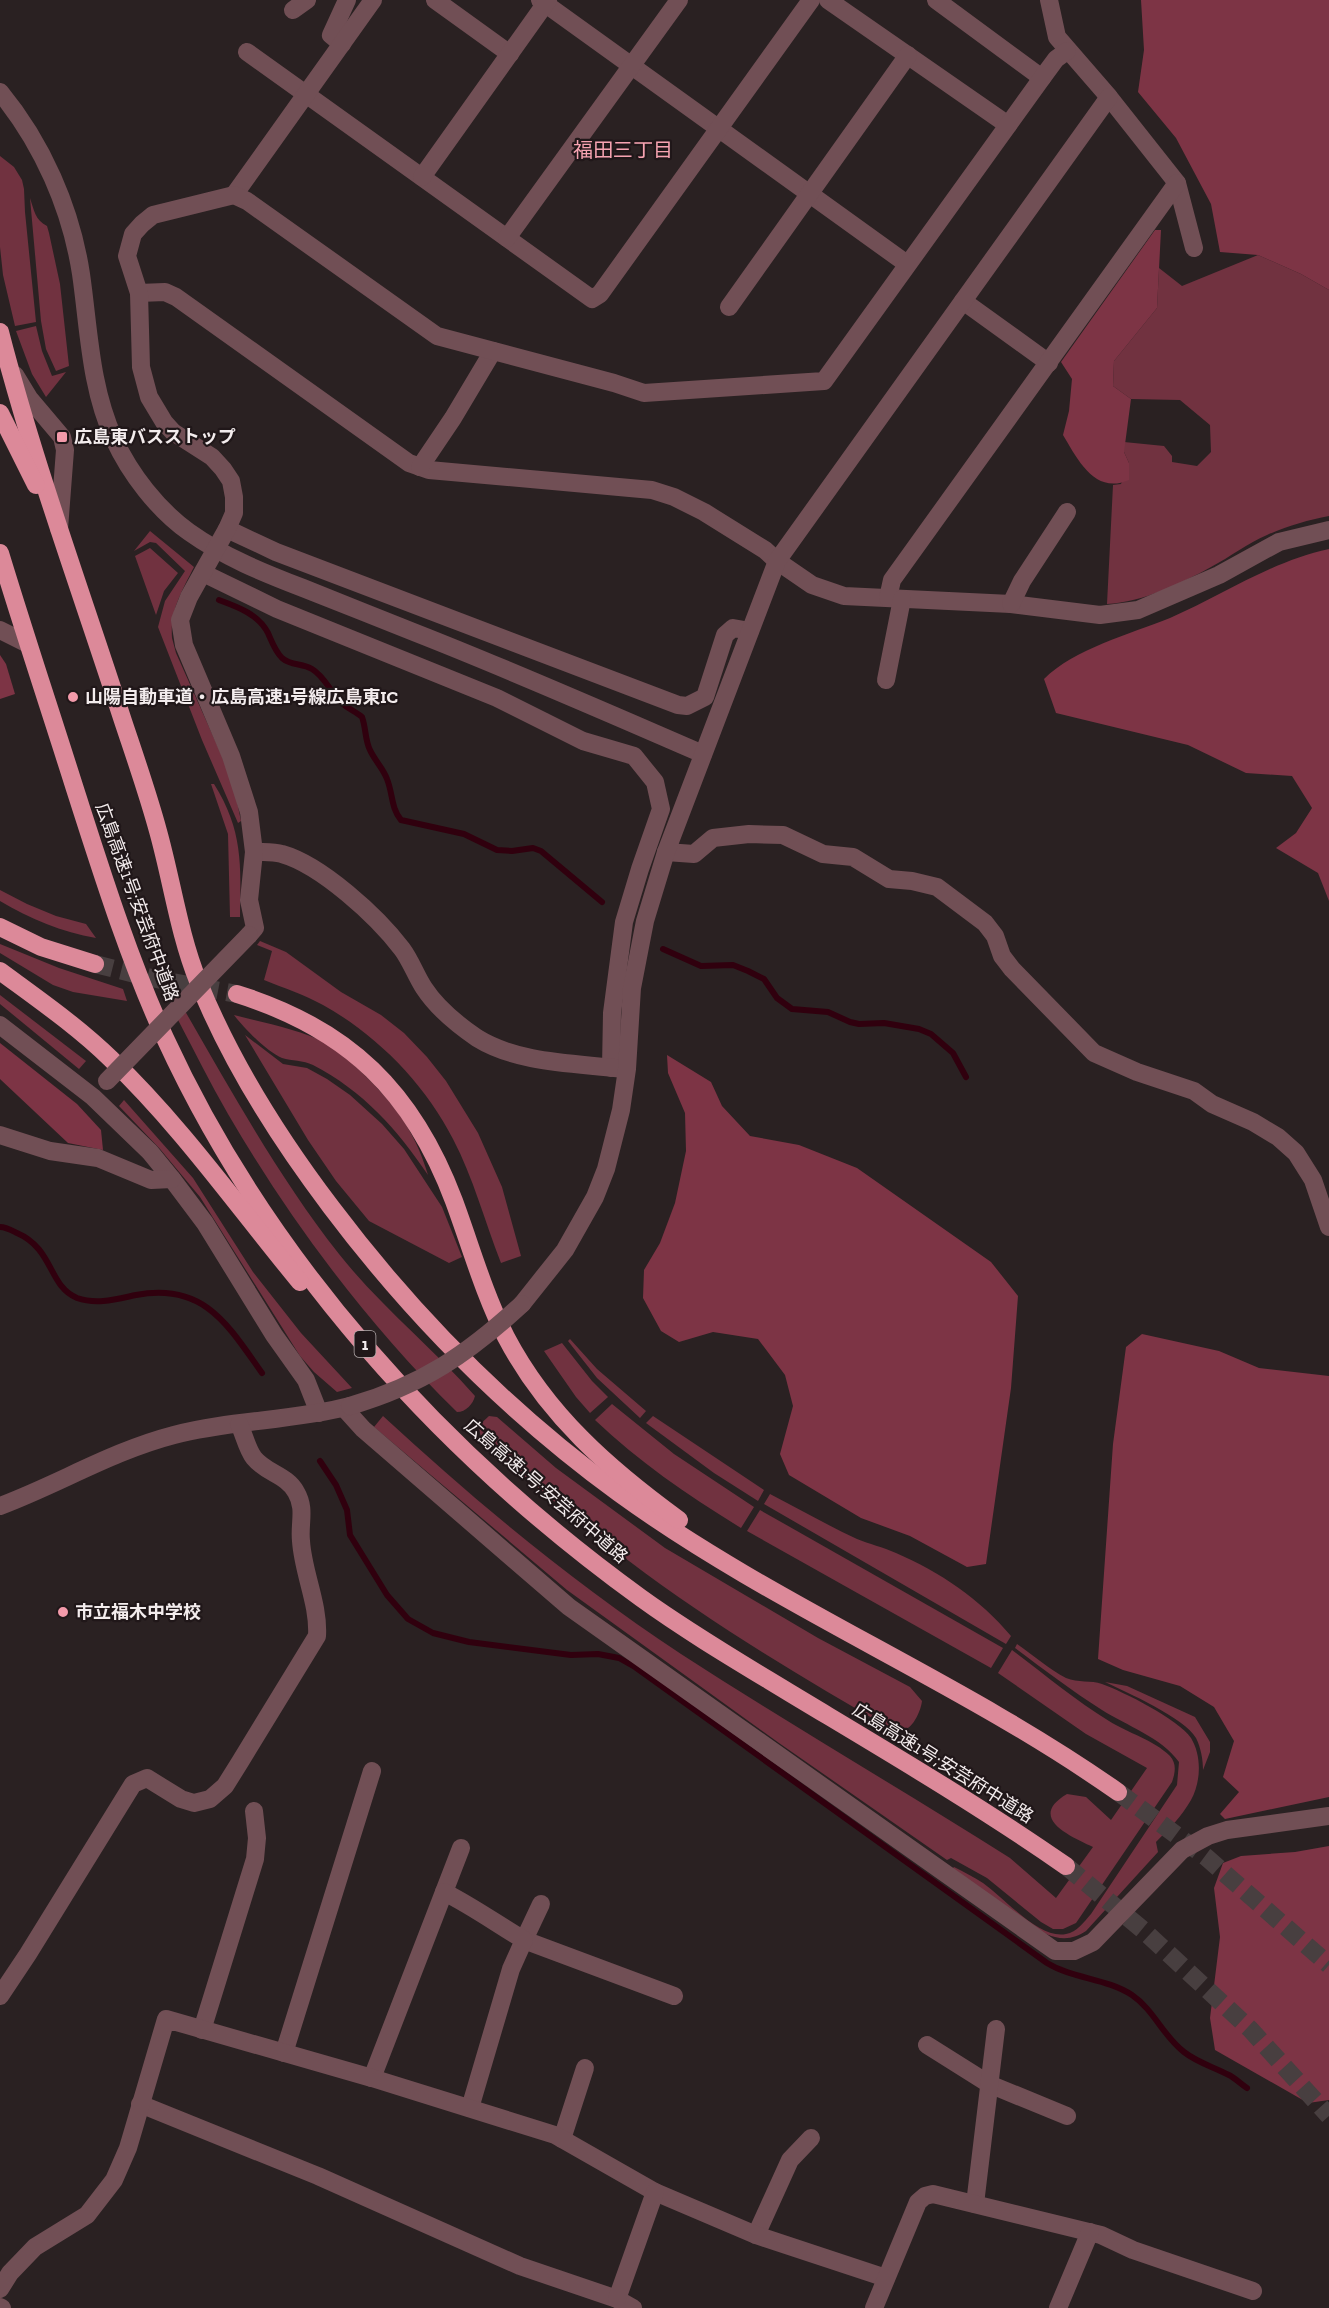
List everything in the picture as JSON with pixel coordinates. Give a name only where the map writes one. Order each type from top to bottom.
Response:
[{"type":"highway","points":[[0,332],[58,530]]},
{"type":"highway","points":[[0,413],[58,530]]},
{"type":"highway","name":"広島高速1号;安芸府中道路","points":[[58,530],[158,829],[196,976],[218,1027],[243,1075],[275,1128],[357,1242],[442,1340],[489,1387],[573,1459],[675,1532],[1029,1733],[1118,1792]]},
{"type":"highway","name":"広島高速1号;安芸府中道路","points":[[0,553],[112,905],[134,966],[192,1093],[261,1209],[344,1320],[456,1443],[548,1525],[643,1600],[701,1639],[1014,1830],[1066,1866]]},
{"type":"highway","points":[[0,927],[40,947],[95,964]]},
{"type":"highway","points":[[0,971],[82,1032],[143,1090],[206,1163],[321,1307],[372,1362],[456,1443]]},
{"type":"highway","points":[[237,994],[286,1012],[338,1040],[384,1082],[404,1106],[438,1164],[493,1308],[507,1338],[544,1396],[590,1448],[643,1493],[692,1529],[900,1661]]},
{"type":"street","points":[[342,44],[331,35],[347,0]]},
{"type":"street","points":[[234,195],[373,0]]},
{"type":"street","points":[[435,0],[510,54]]},
{"type":"street","points":[[507,238],[679,0]]},
{"type":"street","points":[[247,52],[592,299],[600,294],[811,0]]},
{"type":"street","points":[[828,0],[1008,125]]},
{"type":"street","points":[[936,0],[1042,78]]},
{"type":"street","points":[[1049,0],[1058,37],[1067,51],[1109,97],[1177,183],[1194,248]]},
{"type":"street","points":[[422,177],[545,1],[630,66],[907,264]]},
{"type":"street","points":[[93,1097],[255,928],[249,900],[254,852],[249,812],[231,756],[184,645],[180,620],[189,597],[227,529],[234,513],[234,497],[231,481],[212,457],[183,439],[164,422],[149,397],[141,367],[139,293],[127,256],[133,234],[142,224],[153,215],[234,195],[247,201],[437,336],[644,393],[824,381],[1042,78],[1056,59],[1067,51]]},
{"type":"street","points":[[729,307],[908,55]]},
{"type":"street","points":[[0,92],[21,120],[43,158],[62,200],[73,236],[80,272],[88,340],[98,391],[113,439],[134,475],[164,511],[189,532],[260,571],[461,650],[703,754]]},
{"type":"street","points":[[0,1506],[132,1447],[176,1434],[319,1413],[379,1398],[466,1353],[522,1304],[545,1277],[565,1250],[595,1197],[615,1139],[619,1069],[645,921],[666,852],[777,561],[1109,97]]},
{"type":"street","points":[[886,680],[895,598],[892,580],[1177,183]]},
{"type":"street","points":[[139,293],[165,292],[177,297],[410,463],[429,470],[652,490],[674,497],[704,512],[765,550],[812,585],[844,596],[1011,604],[1100,615],[1138,609],[1219,575],[1279,542],[1329,530]]},
{"type":"street","points":[[963,301],[1049,363]]},
{"type":"street","points":[[420,467],[453,418],[493,351]]},
{"type":"street","points":[[7,360],[28,398],[62,437],[65,450],[58,530]]},
{"type":"street","points":[[1011,604],[1022,581],[1067,512]]},
{"type":"street","points":[[227,529],[276,552],[678,705],[687,706],[705,697],[725,634],[733,628],[750,631]]},
{"type":"street","points":[[203,573],[277,609],[334,630],[497,698],[583,741],[634,756],[655,782],[661,809],[624,922],[612,1013],[619,1069]]},
{"type":"street","points":[[0,630],[28,644]]},
{"type":"street","points":[[666,852],[694,854],[713,838],[749,834],[783,836],[824,854],[853,857],[889,879],[912,881],[937,887],[985,923],[995,936],[1002,956],[1012,969],[1094,1053],[1137,1072],[1194,1091],[1212,1104],[1253,1122],[1278,1137],[1296,1153],[1312,1180],[1329,1227]]},
{"type":"street","points":[[254,852],[281,853],[306,864],[340,888],[376,919],[403,950],[425,990],[453,1020],[479,1039],[513,1054],[619,1069]]},
{"type":"street","points":[[0,1025],[93,1097],[150,1152],[205,1223],[273,1335],[306,1380],[319,1413]]},
{"type":"street","points":[[0,1135],[50,1151],[99,1158],[152,1180],[172,1179]]},
{"type":"street","points":[[347,1407],[363,1429],[569,1607],[1055,1951],[1074,1951],[1093,1942],[1182,1850],[1208,1836],[1227,1830],[1329,1816]]},
{"type":"street","points":[[0,1996],[133,1784],[147,1778],[194,1803],[210,1799],[225,1786],[317,1636],[318,1624],[300,1540],[303,1509],[298,1494],[290,1481],[266,1468],[253,1457],[239,1424]]},
{"type":"street","points":[[284,2053],[372,1771]]},
{"type":"street","points":[[202,2030],[255,1859],[257,1838],[254,1811]]},
{"type":"street","points":[[372,2078],[461,1848]]},
{"type":"street","points":[[444,1892],[471,1905],[524,1940],[674,1996]]},
{"type":"street","points":[[470,2108],[511,1969],[541,1904]]},
{"type":"street","points":[[0,2289],[10,2273],[35,2247],[87,2215],[114,2180],[128,2148],[166,2019],[372,2078],[562,2139],[655,2192],[756,2235],[886,2278]]},
{"type":"street","points":[[975,2204],[996,2029]]},
{"type":"street","points":[[927,2045],[989,2084],[1067,2116]]},
{"type":"street","points":[[562,2139],[585,2068]]},
{"type":"street","points":[[140,2104],[318,2176],[520,2266],[625,2304],[655,2192]]},
{"type":"street","points":[[756,2235],[790,2160],[811,2138]]},
{"type":"street","points":[[874,2308],[918,2202],[925,2196],[933,2194],[1090,2232],[1133,2250],[1253,2291]]},
{"type":"street","points":[[1058,2308],[1090,2232]]},
{"type":"shaded area","points":[[1141,0],[1329,0],[1329,290],[1301,274],[1258,255],[1220,252],[1211,204],[1176,138],[1138,92],[1144,50]]},
{"type":"shaded area","points":[[0,156],[14,167],[22,180],[24,189],[36,322],[15,326],[3,275],[0,247]]},
{"type":"shaded area","points":[[30,198],[37,218],[47,226],[60,284],[69,366],[56,371],[46,349],[41,321]]},
{"type":"shaded area","points":[[1155,230],[1161,230],[1157,308],[1114,361],[1113,386],[1131,399],[1124,452],[1129,463],[1129,480],[1106,483],[1089,472],[1063,435],[1069,411],[1072,379],[1061,362]]},
{"type":"shaded area","points":[[1258,255],[1301,274],[1329,290],[1329,516],[1267,535],[1174,586],[1134,600],[1107,604],[1113,485],[1121,484],[1129,463],[1124,452],[1124,442],[1164,446],[1172,456],[1172,462],[1197,466],[1211,452],[1210,425],[1180,400],[1131,399],[1113,386],[1114,361],[1157,308],[1159,268],[1182,286]]},
{"type":"shaded area","points":[[36,326],[42,351],[52,376],[66,372],[46,397],[32,374],[16,331]]},
{"type":"shaded area","points":[[150,531],[194,567],[175,610],[172,638],[176,653],[222,756],[235,792],[241,821],[238,823],[202,740],[158,627],[165,601],[185,571],[156,543],[150,542],[134,551]]},
{"type":"shaded area","points":[[150,548],[178,573],[164,591],[156,615],[135,556]]},
{"type":"shaded area","points":[[1329,549],[1329,901],[1318,873],[1276,848],[1296,833],[1312,808],[1292,776],[1246,773],[1188,745],[1056,713],[1044,679],[1056,668],[1087,651],[1170,618],[1268,570],[1308,554]]},
{"type":"shaded area","points":[[0,655],[6,664],[15,694],[0,699]]},
{"type":"shaded area","points":[[211,784],[214,784],[223,801],[235,833],[240,864],[240,917],[230,917],[228,834]]},
{"type":"shaded area","points":[[0,890],[56,916],[86,924],[96,938],[46,924],[23,914],[0,901]]},
{"type":"shaded area","points":[[260,941],[286,952],[341,992],[381,1015],[404,1033],[427,1057],[446,1081],[478,1133],[502,1187],[521,1256],[501,1263],[473,1184],[453,1139],[442,1119],[414,1080],[380,1046],[343,1017],[309,998],[264,980],[272,951],[257,945]]},
{"type":"shaded area","points":[[0,944],[59,968],[123,989],[127,1001],[73,992],[53,985],[0,953]]},
{"type":"shaded area","points":[[0,995],[86,1061],[79,1069],[0,1004]]},
{"type":"shaded area","points":[[185,1011],[258,1136],[317,1225],[355,1273],[475,1396],[471,1405],[466,1409],[457,1412],[424,1379],[362,1308],[305,1233],[252,1154],[215,1090],[177,1018]]},
{"type":"shaded area","points":[[234,1015],[305,1034],[338,1050],[380,1091],[400,1115],[416,1142],[428,1175],[404,1142],[378,1112],[363,1099],[331,1075],[313,1065],[276,1055],[256,1039]]},
{"type":"shaded area","points":[[245,1035],[283,1064],[307,1068],[327,1079],[350,1095],[382,1124],[404,1149],[442,1207],[462,1257],[449,1263],[369,1221],[336,1181],[308,1140]]},
{"type":"shaded area","points":[[0,1043],[77,1104],[101,1130],[103,1150],[68,1143],[0,1079]]},
{"type":"shaded area","points":[[667,1055],[711,1082],[722,1106],[750,1136],[799,1145],[857,1168],[991,1262],[1018,1296],[1011,1388],[986,1564],[967,1567],[910,1536],[861,1518],[789,1475],[780,1454],[793,1406],[785,1375],[758,1339],[713,1332],[679,1342],[661,1331],[643,1298],[644,1270],[660,1243],[675,1203],[686,1151],[685,1113],[668,1073]]},
{"type":"shaded area","points":[[124,1100],[193,1178],[253,1272],[301,1333],[352,1388],[337,1392],[300,1356],[200,1197],[160,1149],[119,1106]]},
{"type":"shaded area","points":[[1142,1334],[1219,1351],[1259,1368],[1329,1376],[1329,1797],[1225,1819],[1220,1814],[1239,1792],[1223,1777],[1234,1741],[1214,1707],[1180,1686],[1123,1670],[1098,1659],[1113,1444],[1126,1347]]},
{"type":"shaded area","points":[[570,1339],[597,1369],[646,1411],[640,1418],[597,1378],[568,1341]]},
{"type":"shaded area","points":[[562,1343],[592,1381],[608,1397],[590,1413],[544,1351]]},
{"type":"shaded area","points":[[612,1404],[674,1454],[754,1507],[741,1528],[665,1478],[595,1420]]},
{"type":"shaded area","points":[[383,1416],[527,1541],[642,1627],[763,1706],[1010,1858],[1056,1898],[1093,1847],[1057,1826],[1052,1819],[1051,1811],[1055,1803],[1067,1794],[1086,1797],[1111,1820],[1147,1768],[1086,1734],[998,1673],[1012,1650],[1096,1713],[1164,1750],[1174,1762],[1175,1772],[1172,1782],[1076,1923],[1063,1929],[1053,1929],[987,1878],[951,1858],[947,1860],[779,1743],[567,1590],[374,1427]]},
{"type":"shaded area","points":[[489,1416],[497,1417],[556,1468],[665,1548],[818,1638],[910,1687],[922,1701],[914,1722],[904,1730],[893,1730],[758,1650],[660,1584],[573,1517],[482,1439],[480,1426]]},
{"type":"shaded area","points":[[653,1416],[764,1490],[758,1501],[714,1473],[646,1423]]},
{"type":"shaded area","points":[[770,1494],[857,1539],[891,1551],[944,1578],[973,1598],[1011,1636],[1006,1644],[764,1504]]},
{"type":"shaded area","points":[[760,1510],[1003,1648],[991,1668],[747,1531]]},
{"type":"shaded area","points":[[1017,1644],[1066,1678],[1102,1684],[1163,1715],[1191,1738],[1197,1753],[1199,1769],[1194,1793],[1179,1817],[1156,1842],[1158,1852],[1086,1931],[1072,1937],[1055,1937],[1032,1927],[952,1869],[954,1867],[983,1883],[1022,1916],[1045,1931],[1056,1934],[1070,1933],[1091,1914],[1177,1785],[1179,1762],[1172,1753],[1153,1739],[1102,1710],[1058,1680],[1015,1648]]},
{"type":"shaded area","points":[[1105,1682],[1127,1686],[1195,1717],[1210,1742],[1210,1752],[1203,1770],[1199,1746],[1190,1730],[1154,1706]]},
{"type":"shaded area","points":[[1329,1846],[1329,2100],[1308,2103],[1215,2050],[1210,2018],[1220,1937],[1214,1888],[1223,1863],[1241,1856],[1295,1852]]},
{"type":"waterway","points":[[219,600],[253,616],[264,626],[282,658],[316,672],[342,703],[362,717],[368,746],[385,775],[395,811],[401,820],[464,834],[497,850],[512,851],[533,848],[541,851],[602,902]]},
{"type":"waterway","points":[[663,949],[701,966],[733,965],[748,971],[764,979],[777,998],[792,1009],[828,1012],[859,1024],[884,1023],[919,1029],[931,1034],[953,1053],[966,1077]]},
{"type":"waterway","points":[[0,1227],[11,1230],[38,1248],[61,1285],[77,1298],[99,1301],[160,1293],[180,1295],[197,1301],[225,1324],[262,1373]]},
{"type":"waterway","points":[[320,1461],[336,1485],[347,1510],[350,1535],[387,1595],[408,1619],[433,1633],[469,1642],[571,1655],[598,1654],[619,1658],[635,1667],[1047,1963],[1122,1989],[1132,1995],[1140,2001],[1184,2052],[1231,2076],[1247,2088]]},
{"type":"tunnel","points":[[95,964],[151,978],[237,994]]},
{"type":"tunnel","points":[[1118,1792],[1206,1857],[1329,1965]]},
{"type":"tunnel","points":[[1066,1866],[1143,1930],[1250,2029],[1329,2116]]},
{"type":"place","name":"広島東バスストップ","points":[[62,437]]},
{"type":"place","name":"山陽自動車道・広島高速1号線広島東IC","points":[[73,697]]},
{"type":"place","name":"市立福木中学校","points":[[63,1612]]},
{"type":"district","name":"福田三丁目","points":[[623,150]]}]
